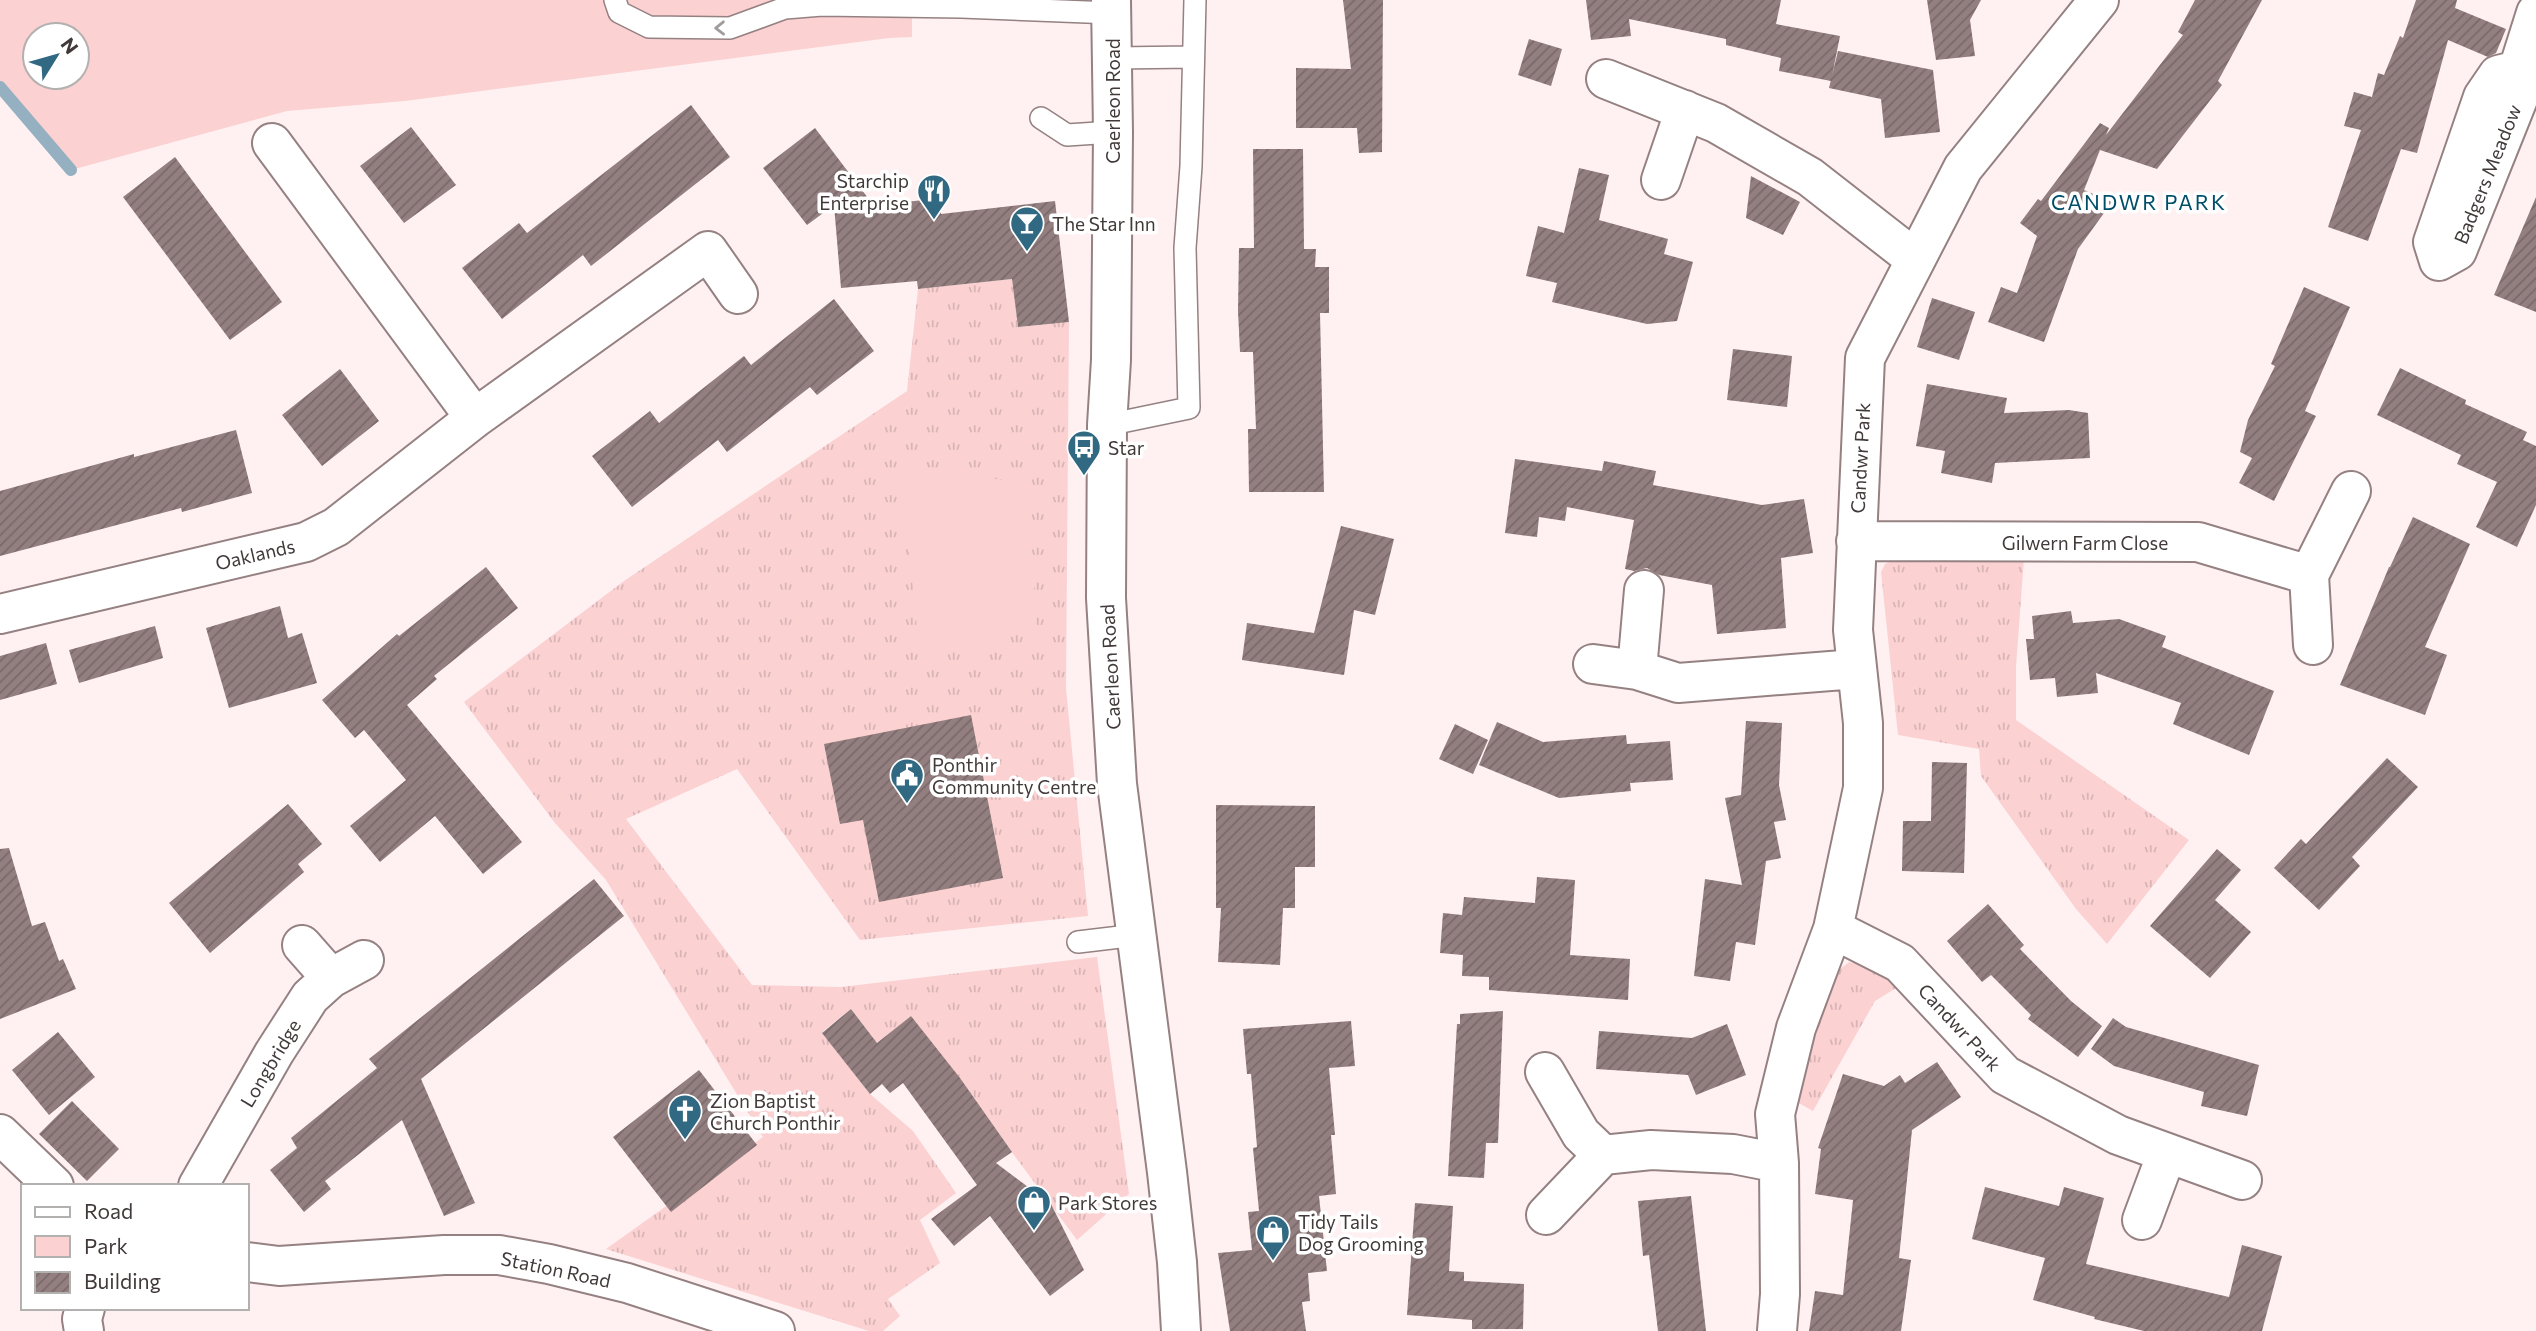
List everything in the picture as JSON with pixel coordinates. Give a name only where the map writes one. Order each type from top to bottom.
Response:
[{"type":"street","name":"Candwr Park","points":[[1777,1331],[1780,1294],[1779,1163],[1775,1114],[1796,1028],[1833,929],[1863,788],[1863,723],[1853,631],[1865,358],[1963,168],[2099,0]]},
{"type":"street","name":"Caerleon Road","points":[[1111,7],[1113,132],[1106,598],[1115,757],[1167,1172],[1181,1331]]},
{"type":"street","points":[[2518,69],[2536,13]]},
{"type":"street","points":[[1606,79],[1716,123],[1810,177],[1915,259]]},
{"type":"street","points":[[1661,180],[1685,110]]},
{"type":"street","points":[[272,143],[475,418]]},
{"type":"street","name":"Oaklands","points":[[0,614],[306,542],[335,527],[475,418],[708,251],[738,294]]},
{"type":"street","points":[[2313,645],[2309,575],[2351,491]]},
{"type":"street","name":"Gilwern Farm Close","points":[[1856,541],[2198,542],[2309,575]]},
{"type":"street","points":[[1637,670],[1644,590]]},
{"type":"street","points":[[1593,664],[1637,670],[1678,682],[1856,669]]},
{"type":"street","name":"Candwr Park","points":[[1833,929],[1900,963],[2004,1075],[2118,1135],[2242,1180]]},
{"type":"street","points":[[302,946],[331,978]]},
{"type":"street","name":"Longbridge","points":[[199,1184],[274,1053],[310,997],[331,978],[364,960]]},
{"type":"street","points":[[1545,1072],[1581,1134],[1603,1155]]},
{"type":"street","points":[[0,1134],[52,1184]]},
{"type":"street","points":[[1546,1215],[1603,1155],[1651,1150],[1733,1154],[1779,1163]]},
{"type":"street","points":[[2142,1220],[2167,1153]]},
{"type":"street","name":"Station Road","points":[[248,1262],[279,1266],[444,1255],[499,1255],[550,1264],[627,1283],[775,1331]]},
{"type":"street","points":[[84,1310],[82,1319],[84,1331]]},
{"type":"lane","points":[[615,0],[619,12],[649,27],[730,28],[782,4],[1111,7]]},
{"type":"lane","points":[[1107,425],[1189,408],[1185,248],[1191,166],[1195,0]]},
{"type":"lane","points":[[1113,58],[1193,57]]},
{"type":"lane","points":[[1041,118],[1066,135],[1113,132]]},
{"type":"lane","points":[[1078,942],[1137,935]]},
{"type":"green space","points":[[0,0],[912,0],[912,37],[405,101],[287,111],[71,170],[0,87]]},
{"type":"green space","points":[[1012,279],[1018,327],[1069,322],[1066,688],[1088,916],[860,940],[737,769],[626,819],[752,985],[841,987],[1097,957],[1129,1194],[1077,1240],[911,1016],[877,1043],[851,1009],[822,1032],[870,1094],[913,1131],[956,1193],[920,1220],[940,1263],[888,1299],[900,1316],[883,1331],[869,1331],[606,1249],[763,1137],[606,880],[555,823],[464,702],[624,581],[907,391],[918,289]]},
{"type":"green space","points":[[900,464],[1027,484],[1037,629],[920,657]]},
{"type":"green space","points":[[1897,558],[2024,558],[2016,667],[2016,720],[2189,840],[2107,944],[2076,909],[1981,776],[1979,749],[1898,735],[1881,572],[1885,564]]},
{"type":"green space","points":[[1849,962],[1875,970],[1896,988],[1875,1001],[1813,1111],[1795,1101],[1800,1053],[1832,975]]},
{"type":"building","points":[[1343,0],[1383,0],[1382,152],[1359,153],[1357,128],[1296,128],[1296,68],[1351,69]]},
{"type":"building","points":[[1586,0],[1781,0],[1776,24],[1840,36],[1831,81],[1779,71],[1781,58],[1726,45],[1726,39],[1629,19],[1631,36],[1591,40]]},
{"type":"building","points":[[1927,0],[1981,0],[1970,20],[1975,56],[1936,60]]},
{"type":"building","points":[[2195,0],[2262,0],[2218,81],[2222,85],[2157,169],[2100,150],[2084,190],[2112,202],[2078,249],[2044,342],[1988,322],[2001,287],[2017,293],[2037,236],[2020,223],[2038,199],[2041,201],[2100,123],[2109,128],[2106,135],[2183,35],[2178,32]]},
{"type":"building","points":[[2416,0],[2457,0],[2455,8],[2506,29],[2496,53],[2488,57],[2448,40],[2417,153],[2401,149],[2368,241],[2328,227],[2361,130],[2344,126],[2354,92],[2372,97],[2378,73],[2384,75],[2400,36],[2403,38]]},
{"type":"building","points":[[1529,39],[1562,49],[1551,86],[1518,75]]},
{"type":"building","points":[[1838,51],[1933,70],[1940,132],[1885,138],[1881,99],[1829,88]]},
{"type":"building","points":[[691,105],[730,157],[591,266],[583,255],[502,319],[462,268],[519,223],[527,233]]},
{"type":"building","points":[[411,127],[456,185],[404,223],[360,166]]},
{"type":"building","points":[[815,128],[874,206],[939,198],[941,214],[1055,201],[1069,322],[1018,327],[1012,279],[918,289],[917,281],[841,288],[834,205],[807,225],[763,168]]},
{"type":"building","points":[[1253,149],[1303,149],[1304,249],[1316,249],[1315,267],[1329,267],[1329,313],[1320,313],[1324,492],[1249,492],[1248,429],[1256,429],[1253,352],[1240,352],[1238,311],[1239,248],[1254,248]]},
{"type":"building","points":[[175,157],[282,302],[230,340],[123,197]]},
{"type":"building","points":[[1579,168],[1609,175],[1599,220],[1668,239],[1664,254],[1693,262],[1677,321],[1647,324],[1552,302],[1557,283],[1526,276],[1538,226],[1564,233]]},
{"type":"building","points":[[1751,176],[1800,202],[1783,235],[1746,218]]},
{"type":"building","points":[[2536,197],[2536,312],[2494,295]]},
{"type":"building","points":[[2304,287],[2350,307],[2305,411],[2316,416],[2274,501],[2239,483],[2252,458],[2240,452],[2248,420],[2275,366],[2271,364]]},
{"type":"building","points":[[1932,298],[1975,312],[1959,360],[1917,347]]},
{"type":"building","points":[[834,299],[874,351],[817,395],[810,387],[727,452],[718,440],[632,507],[592,456],[650,411],[659,423],[744,356],[751,365]]},
{"type":"building","points":[[1733,349],[1792,356],[1787,407],[1727,400]]},
{"type":"building","points":[[2400,368],[2466,400],[2465,404],[2527,432],[2523,440],[2536,446],[2536,505],[2517,547],[2476,527],[2497,482],[2457,464],[2461,455],[2377,415]]},
{"type":"building","points":[[340,369],[379,421],[322,466],[282,415]]},
{"type":"building","points":[[1927,384],[2007,398],[2004,413],[2069,410],[2088,413],[2090,458],[1995,463],[1992,483],[1941,473],[1945,451],[1916,446]]},
{"type":"building","points":[[236,430],[252,493],[182,512],[181,508],[0,556],[0,491],[134,454],[134,457]]},
{"type":"building","points":[[1515,459],[1602,471],[1604,461],[1656,471],[1653,485],[1762,505],[1804,499],[1813,553],[1781,558],[1786,628],[1717,634],[1712,585],[1659,575],[1647,568],[1634,571],[1625,569],[1634,520],[1567,507],[1565,521],[1539,517],[1537,537],[1505,533]]},
{"type":"building","points":[[2413,517],[2470,544],[2425,647],[2447,655],[2425,715],[2340,685]]},
{"type":"building","points":[[1341,526],[1394,539],[1375,615],[1354,610],[1344,675],[1242,660],[1247,623],[1314,633]]},
{"type":"building","points":[[486,567],[518,608],[434,676],[437,679],[407,705],[522,842],[483,874],[435,816],[380,862],[350,826],[406,780],[364,730],[355,738],[322,700],[397,634],[399,636]]},
{"type":"building","points":[[280,606],[288,638],[302,633],[317,683],[229,708],[206,628]]},
{"type":"building","points":[[2071,611],[2073,623],[2119,619],[2166,636],[2162,647],[2274,691],[2249,755],[2173,724],[2181,703],[2096,673],[2098,693],[2057,697],[2055,678],[2030,680],[2026,639],[2034,639],[2032,616]]},
{"type":"building","points":[[155,626],[163,658],[79,683],[69,650]]},
{"type":"building","points":[[46,643],[57,684],[0,700],[0,656]]},
{"type":"building","points":[[971,715],[1003,878],[879,902],[863,820],[840,824],[824,744]]},
{"type":"building","points":[[1746,721],[1782,723],[1779,785],[1786,820],[1774,822],[1781,858],[1766,861],[1755,945],[1736,942],[1730,981],[1694,976],[1705,879],[1742,885],[1725,798],[1741,795]]},
{"type":"building","points":[[1497,722],[1543,742],[1626,735],[1627,744],[1670,741],[1673,780],[1630,783],[1631,791],[1559,798],[1479,765]]},
{"type":"building","points":[[1455,724],[1488,740],[1473,774],[1439,759]]},
{"type":"building","points":[[2387,758],[2418,787],[2352,857],[2360,866],[2319,910],[2274,868],[2301,839],[2306,844]]},
{"type":"building","points":[[1932,762],[1967,763],[1964,873],[1902,871],[1903,821],[1931,821]]},
{"type":"building","points":[[288,804],[322,844],[298,864],[304,872],[210,953],[169,903]]},
{"type":"building","points":[[1216,805],[1315,806],[1315,867],[1295,867],[1295,908],[1283,908],[1280,965],[1218,962],[1221,908],[1216,908]]},
{"type":"building","points":[[9,848],[32,926],[45,922],[59,961],[63,959],[76,989],[0,1019],[0,849]]},
{"type":"building","points":[[2217,849],[2241,870],[2215,900],[2251,932],[2210,978],[2150,926]]},
{"type":"building","points":[[1537,877],[1575,880],[1570,955],[1630,959],[1628,1000],[1489,990],[1489,977],[1462,976],[1463,955],[1440,953],[1443,913],[1462,915],[1464,897],[1535,903]]},
{"type":"building","points":[[594,879],[624,916],[421,1079],[475,1203],[444,1216],[402,1120],[325,1181],[331,1189],[304,1212],[270,1170],[297,1148],[291,1138],[377,1068],[369,1059]]},
{"type":"building","points":[[1988,904],[2024,945],[2020,949],[2071,1001],[2102,1026],[2078,1057],[2028,1019],[2031,1015],[1991,975],[1982,982],[1947,941]]},
{"type":"building","points":[[851,1009],[877,1043],[911,1016],[960,1078],[1012,1152],[996,1163],[1051,1204],[1084,1270],[1050,1296],[990,1216],[954,1246],[931,1219],[977,1185],[903,1083],[890,1093],[882,1084],[870,1094],[822,1033]]},
{"type":"building","points":[[1503,1011],[1498,1143],[1486,1143],[1484,1178],[1448,1176],[1457,1024],[1460,1024],[1460,1014]]},
{"type":"building","points":[[2113,1018],[2126,1027],[2259,1065],[2247,1116],[2201,1106],[2204,1092],[2114,1066],[2091,1049]]},
{"type":"building","points":[[1351,1021],[1355,1066],[1329,1068],[1335,1135],[1331,1135],[1336,1194],[1319,1196],[1327,1271],[1308,1273],[1310,1301],[1302,1302],[1306,1331],[1230,1331],[1218,1253],[1252,1250],[1248,1212],[1259,1211],[1253,1148],[1257,1147],[1251,1074],[1247,1074],[1243,1029]]},
{"type":"building","points":[[1727,1024],[1746,1075],[1696,1095],[1688,1075],[1596,1069],[1599,1031],[1692,1038]]},
{"type":"building","points":[[58,1032],[95,1077],[49,1115],[12,1070]]},
{"type":"building","points":[[1937,1062],[1961,1097],[1912,1130],[1899,1258],[1911,1260],[1901,1331],[1809,1331],[1815,1291],[1843,1295],[1853,1200],[1815,1194],[1821,1149],[1818,1148],[1843,1074],[1884,1086],[1900,1075],[1905,1083]]},
{"type":"building","name":"Zion Baptist Church Ponthir","points":[[699,1070],[757,1145],[671,1212],[613,1137]]},
{"type":"building","points":[[72,1101],[119,1149],[87,1181],[39,1134]]},
{"type":"building","points":[[1985,1187],[2059,1206],[2064,1187],[2104,1198],[2086,1264],[2229,1297],[2242,1245],[2282,1256],[2262,1331],[2144,1331],[2033,1300],[2045,1258],[1972,1239]]},
{"type":"building","points":[[1691,1196],[1706,1331],[1658,1331],[1649,1255],[1643,1256],[1638,1201]]},
{"type":"building","points":[[1415,1203],[1453,1206],[1449,1271],[1464,1272],[1464,1281],[1524,1284],[1523,1329],[1472,1329],[1472,1320],[1407,1315]]},
{"type":"waterway","points":[[0,87],[71,170]]},
{"type":"place","name":"Starchip Enterprise","points":[[934,221]]},
{"type":"place","name":"The Star Inn","points":[[1027,253]]},
{"type":"place","name":"Star","points":[[1084,477]]},
{"type":"place","name":"Ponthir Community Centre","points":[[907,805]]},
{"type":"place","name":"Zion Baptist Church Ponthir","points":[[685,1141]]},
{"type":"place","name":"Park Stores","points":[[1034,1232]]},
{"type":"place","name":"Tidy Tails Dog Grooming","points":[[1273,1262]]},
{"type":"district","name":"CANDWR PARK","points":[[2139,201]]}]
